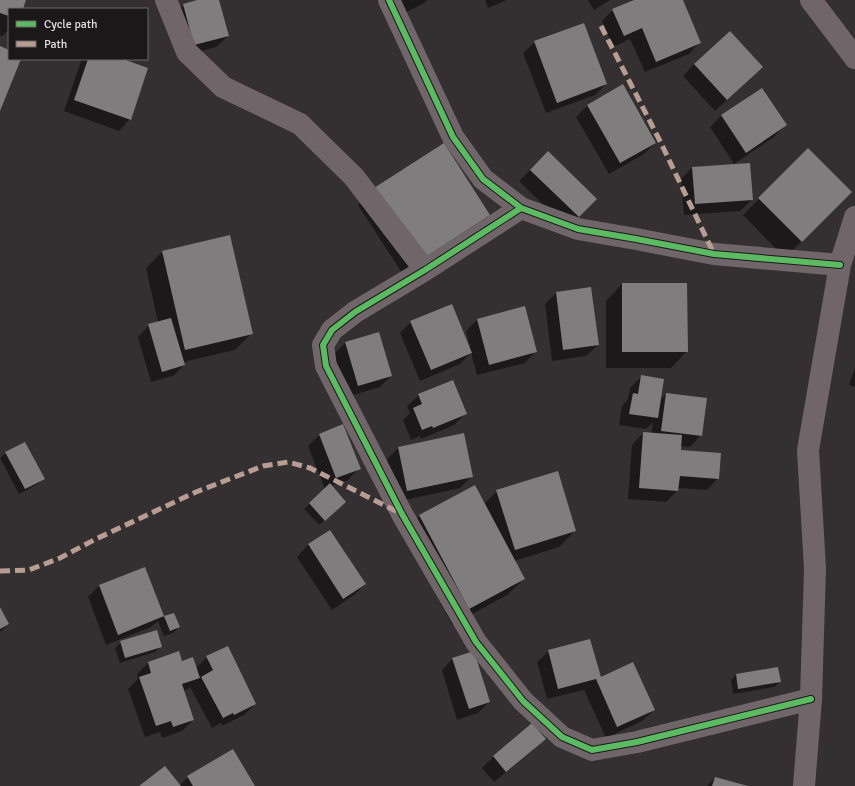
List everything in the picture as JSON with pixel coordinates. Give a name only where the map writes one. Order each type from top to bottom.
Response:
[{"type":"street","points":[[166,0],[187,52],[223,87],[300,124],[354,177],[425,270]]},
{"type":"street","points":[[390,0],[452,137],[483,179],[521,208],[578,229],[714,254],[840,265]]},
{"type":"street","points":[[811,0],[855,58]]},
{"type":"street","points":[[521,208],[425,270],[355,312],[332,330],[323,345],[326,366],[402,514],[476,642],[523,701],[562,737],[592,750],[637,742],[810,699]]},
{"type":"street","points":[[804,786],[810,699],[815,569],[808,450],[840,265],[855,217]]},
{"type":"building","points":[[0,0],[26,0],[23,8],[8,8],[8,16],[0,13]]},
{"type":"building","points":[[197,0],[219,0],[229,36],[194,45],[183,4]]},
{"type":"building","points":[[634,0],[683,0],[701,43],[656,62],[642,28],[624,36],[612,9]]},
{"type":"building","points":[[584,23],[607,84],[557,103],[534,41]]},
{"type":"building","points":[[730,31],[763,67],[727,100],[694,64]]},
{"type":"building","points":[[0,46],[8,50],[8,60],[21,60],[0,111]]},
{"type":"building","points":[[88,60],[126,60],[148,68],[131,120],[74,100]]},
{"type":"building","points":[[623,84],[656,143],[620,163],[587,105]]},
{"type":"building","points":[[762,88],[787,125],[746,153],[721,115]]},
{"type":"building","points":[[444,143],[490,215],[421,260],[374,188]]},
{"type":"building","points":[[808,148],[852,192],[802,242],[758,198]]},
{"type":"building","points":[[548,151],[597,199],[579,217],[530,170]]},
{"type":"building","points":[[750,163],[753,200],[695,204],[692,167]]},
{"type":"building","points":[[230,235],[253,334],[185,350],[162,251]]},
{"type":"building","points":[[622,283],[687,283],[688,352],[622,352]]},
{"type":"building","points":[[591,287],[599,345],[563,350],[556,292]]},
{"type":"building","points":[[452,304],[472,353],[431,370],[410,321]]},
{"type":"building","points":[[525,306],[537,352],[489,365],[477,319]]},
{"type":"building","points":[[171,318],[185,365],[162,372],[148,324]]},
{"type":"building","points":[[379,332],[392,376],[358,386],[345,342]]},
{"type":"building","points":[[641,375],[664,379],[658,418],[629,414],[633,393],[638,394]]},
{"type":"building","points":[[453,380],[467,414],[433,428],[432,426],[422,430],[413,408],[422,404],[418,394]]},
{"type":"building","points":[[666,393],[707,398],[702,436],[661,431]]},
{"type":"building","points":[[343,424],[361,469],[336,478],[319,434]]},
{"type":"building","points":[[643,432],[682,435],[681,450],[721,453],[719,479],[680,476],[678,491],[639,488]]},
{"type":"building","points":[[464,433],[473,477],[407,491],[398,447]]},
{"type":"building","points":[[25,442],[45,479],[25,489],[5,452]]},
{"type":"building","points":[[558,471],[576,531],[515,550],[496,490]]},
{"type":"building","points":[[330,483],[346,502],[325,521],[309,503]]},
{"type":"building","points":[[475,485],[525,579],[469,609],[419,515]]},
{"type":"building","points":[[330,530],[366,584],[343,599],[308,544]]},
{"type":"building","points":[[145,567],[164,616],[118,635],[99,585]]},
{"type":"building","points":[[0,607],[9,624],[0,629]]},
{"type":"building","points":[[174,613],[180,627],[170,631],[164,616]]},
{"type":"building","points":[[157,630],[162,647],[125,658],[120,641]]},
{"type":"building","points":[[590,639],[601,677],[633,662],[655,710],[617,727],[596,679],[558,689],[548,650]]},
{"type":"building","points":[[228,646],[256,704],[234,715],[233,713],[223,718],[201,677],[213,670],[206,656]]},
{"type":"building","points":[[179,651],[182,661],[193,657],[200,678],[182,684],[194,720],[173,727],[171,721],[156,726],[139,677],[151,673],[148,662]]},
{"type":"building","points":[[474,651],[490,702],[469,709],[452,658]]},
{"type":"building","points":[[778,667],[781,682],[738,689],[736,674]]},
{"type":"building","points":[[532,723],[546,739],[506,772],[493,756]]},
{"type":"building","points":[[233,749],[255,786],[193,786],[187,776]]},
{"type":"building","points":[[165,766],[181,786],[139,786]]},
{"type":"building","points":[[715,777],[748,786],[712,786]]},
{"type":"marked path","points":[[601,26],[660,141],[714,254]]},
{"type":"marked path","points":[[0,571],[29,570],[60,558],[96,539],[196,492],[263,466],[288,462],[310,468],[402,514]]},
{"type":"cycle path","points":[[389,0],[453,137],[483,179],[521,208],[578,229],[714,254],[840,265]]},
{"type":"cycle path","points":[[521,208],[425,270],[355,312],[332,330],[323,345],[326,366],[402,514],[476,642],[523,701],[562,737],[592,750],[637,742],[811,699]]}]
